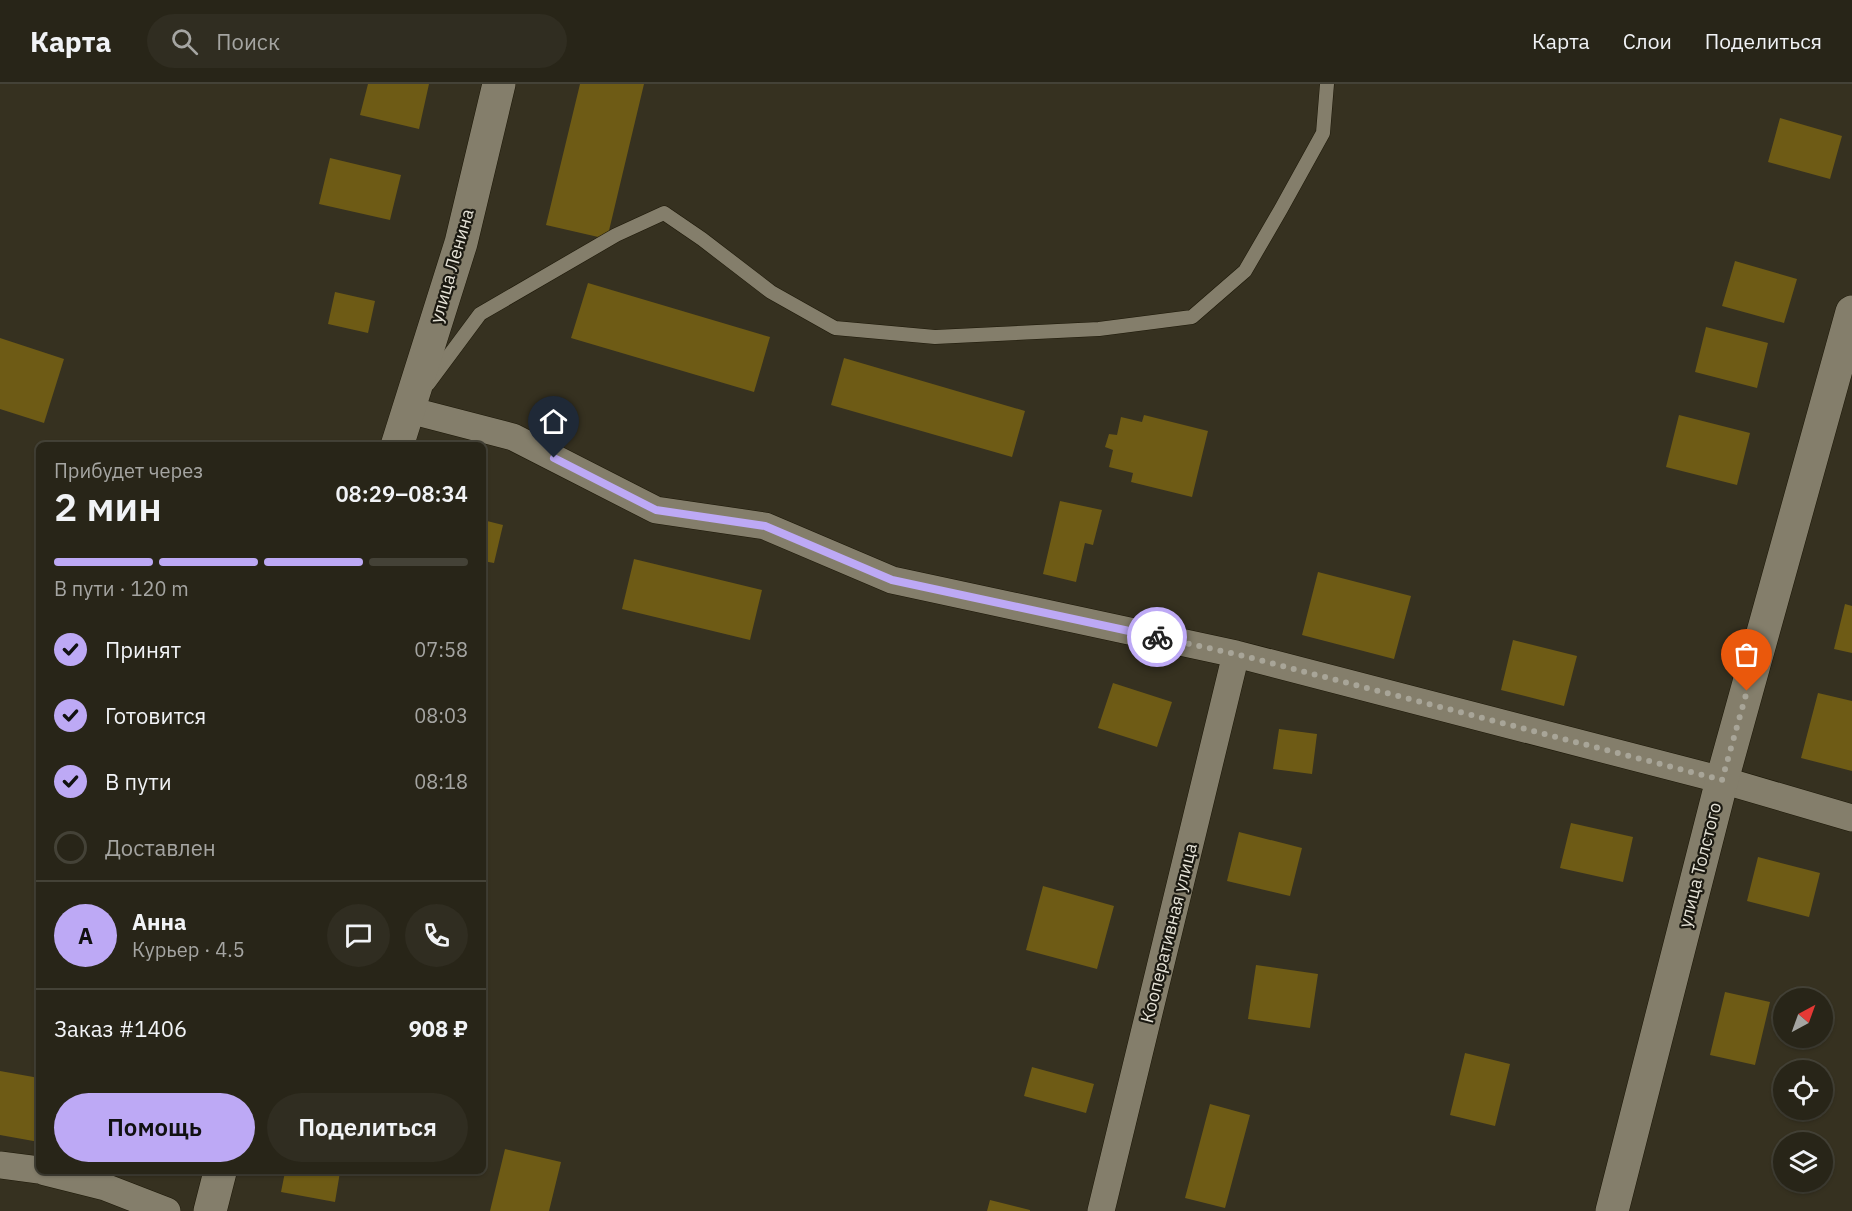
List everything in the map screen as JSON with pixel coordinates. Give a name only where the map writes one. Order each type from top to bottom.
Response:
[{"type":"street","name":"улица Ленина","points":[[398,442],[460,243],[499,84]]},
{"type":"street","name":"улица Толстого","points":[[1612,1211],[1722,780],[1852,312]]},
{"type":"street","points":[[409,410],[513,437],[656,510],[765,526],[892,580],[1236,654],[1722,780],[1852,819]]},
{"type":"street","name":"Кооперативная улица","points":[[1101,1211],[1236,654]]},
{"type":"street","points":[[0,1165],[36,1170]]},
{"type":"street","points":[[53,1174],[105,1187],[167,1211]]},
{"type":"street","points":[[210,1211],[219,1174]]},
{"type":"lane","points":[[409,410],[480,314],[616,235],[664,213],[771,292],[835,328],[935,337],[1099,329],[1192,317],[1245,271],[1276,218],[1323,133],[1327,84]]},
{"type":"building","points":[[368,84],[429,84],[419,129],[360,115]]},
{"type":"building","points":[[580,84],[644,84],[607,239],[546,225]]},
{"type":"building","points":[[1780,118],[1842,136],[1830,179],[1768,162]]},
{"type":"building","points":[[330,158],[401,175],[390,220],[319,204]]},
{"type":"building","points":[[1735,261],[1797,279],[1784,323],[1722,306]]},
{"type":"building","points":[[588,283],[770,337],[754,392],[571,338]]},
{"type":"building","points":[[335,292],[375,301],[368,333],[328,324]]},
{"type":"building","points":[[1706,327],[1768,343],[1757,388],[1695,372]]},
{"type":"building","points":[[0,338],[64,359],[44,423],[0,409]]},
{"type":"building","points":[[844,358],[1025,411],[1012,457],[831,405]]},
{"type":"building","points":[[1144,415],[1208,431],[1192,497],[1131,482],[1133,473],[1109,467],[1113,450],[1105,447],[1109,434],[1117,435],[1121,417],[1142,422]]},
{"type":"building","points":[[1679,415],[1750,433],[1737,485],[1666,467]]},
{"type":"building","points":[[1060,501],[1102,510],[1093,545],[1085,543],[1076,582],[1043,574]]},
{"type":"building","points":[[486,521],[503,525],[494,563],[486,562]]},
{"type":"building","points":[[634,559],[762,590],[750,640],[622,609]]},
{"type":"building","points":[[1318,572],[1411,596],[1394,659],[1302,635]]},
{"type":"building","points":[[1845,604],[1852,606],[1852,653],[1834,649]]},
{"type":"building","points":[[1513,640],[1577,656],[1564,706],[1501,690]]},
{"type":"building","points":[[1113,683],[1172,702],[1157,747],[1098,728]]},
{"type":"building","points":[[1818,693],[1852,701],[1852,771],[1801,758]]},
{"type":"building","points":[[1279,729],[1317,734],[1312,774],[1273,769]]},
{"type":"building","points":[[1571,823],[1633,837],[1623,882],[1560,868]]},
{"type":"building","points":[[1239,832],[1302,848],[1290,896],[1227,881]]},
{"type":"building","points":[[1758,857],[1820,873],[1809,917],[1747,901]]},
{"type":"building","points":[[1043,886],[1114,906],[1097,969],[1026,950]]},
{"type":"building","points":[[1256,965],[1318,974],[1310,1028],[1248,1019]]},
{"type":"building","points":[[1725,992],[1770,1002],[1755,1065],[1710,1055]]},
{"type":"building","points":[[1465,1053],[1510,1064],[1495,1126],[1450,1115]]},
{"type":"building","points":[[1032,1067],[1094,1084],[1086,1113],[1024,1096]]},
{"type":"building","points":[[0,1071],[36,1077],[36,1141],[0,1135]]},
{"type":"building","points":[[1210,1104],[1250,1115],[1225,1208],[1185,1198]]},
{"type":"building","points":[[505,1149],[561,1162],[549,1211],[490,1211]]},
{"type":"building","points":[[285,1174],[340,1174],[335,1202],[281,1192]]},
{"type":"building","points":[[990,1200],[1030,1210],[1030,1211],[987,1211]]},
{"type":"way so far","points":[[1157,637],[1236,654],[1722,780],[1747,691]]},
{"type":"route","points":[[554,458],[656,510],[765,526],[892,580],[1157,637]]}]
